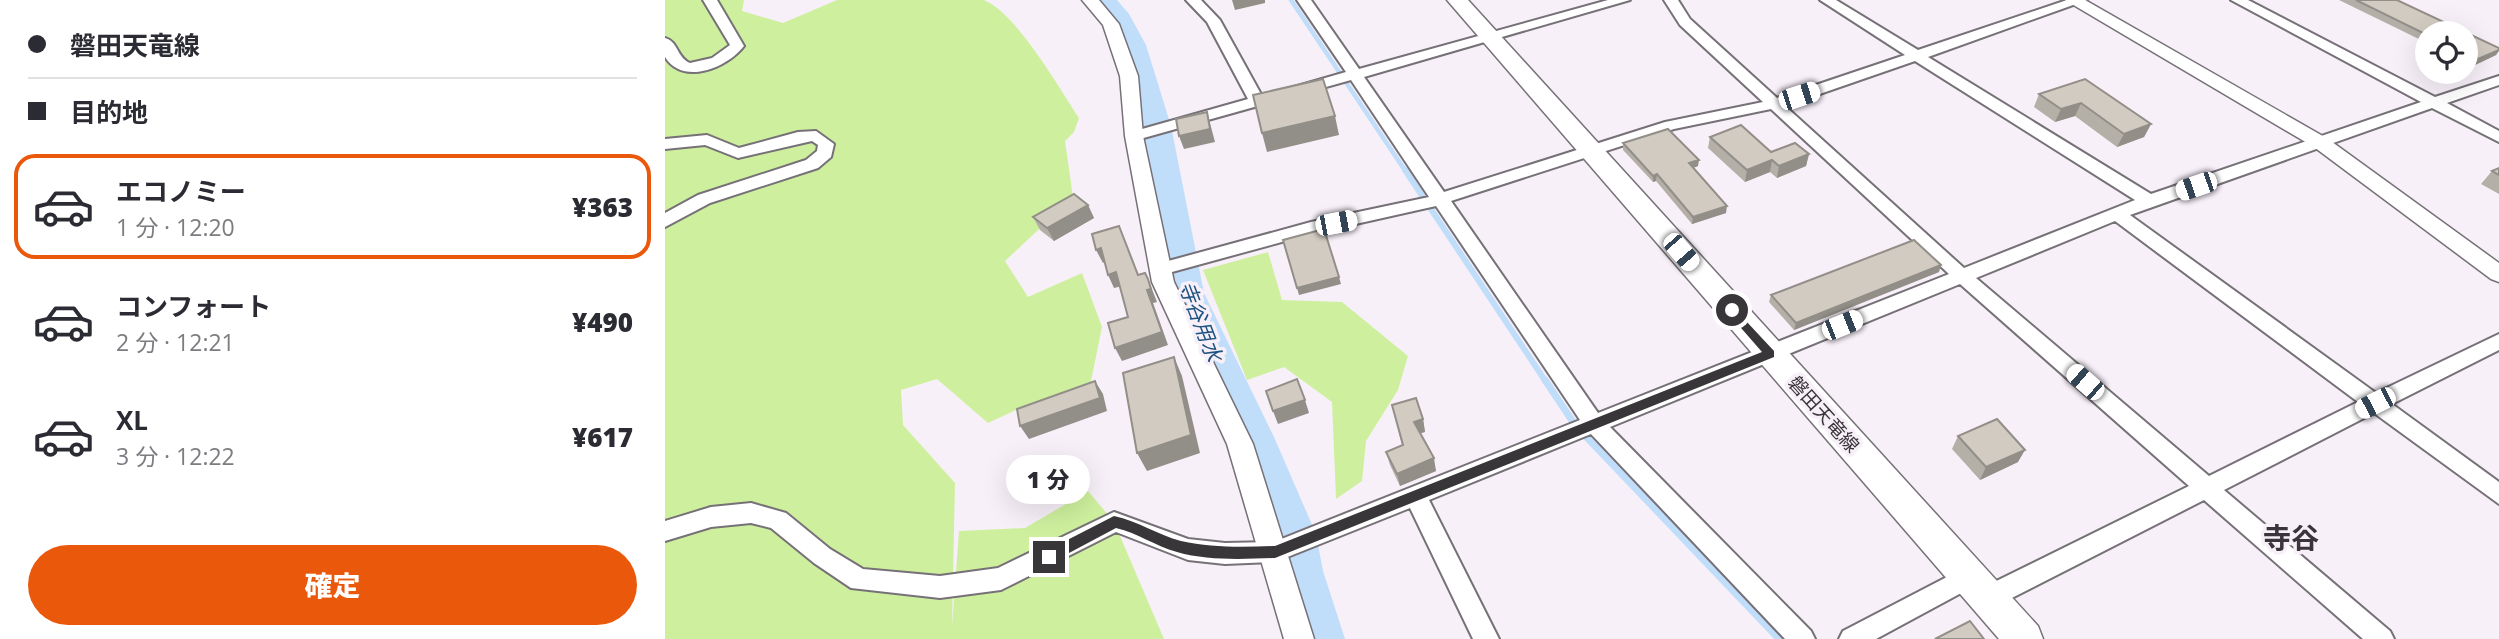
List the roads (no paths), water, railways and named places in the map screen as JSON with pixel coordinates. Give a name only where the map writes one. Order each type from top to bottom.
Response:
[{"type":"main road","name":"磐田天竜線","points":[[1457,0],[2024,639]]},
{"type":"street","points":[[665,42],[674,60],[681,66],[701,66],[730,55],[737,46],[711,0]]},
{"type":"street","points":[[1090,0],[1111,23],[1129,76],[1134,136],[1161,269],[1171,304],[1240,444],[1275,552],[1299,639]]},
{"type":"street","points":[[1193,0],[1213,20],[1258,103]]},
{"type":"street","points":[[1304,0],[1594,424],[1802,639]]},
{"type":"street","points":[[1134,136],[1623,0]]},
{"type":"street","points":[[1671,0],[1685,22],[1963,277],[2381,639]]},
{"type":"street","points":[[1827,0],[2149,201]]},
{"type":"street","points":[[2238,0],[2499,137]]},
{"type":"street","points":[[1161,269],[1311,228],[1441,200],[1671,125],[1775,104],[2076,1],[2321,143],[2499,274]]},
{"type":"street","points":[[665,531],[711,517],[751,513],[778,520],[822,556],[859,580],[940,587],[1002,579],[1114,522],[1134,526],[1178,546],[1228,554],[1275,552],[2149,201],[2499,80]]},
{"type":"street","points":[[665,144],[707,139],[738,153],[798,137],[816,136],[826,144],[825,153],[812,164],[704,200],[665,221]]},
{"type":"street","points":[[2117,214],[2499,494]]},
{"type":"street","points":[[1852,639],[1978,588],[2208,487],[2499,341]]},
{"type":"street","points":[[1416,496],[1486,639]]},
{"type":"waterway","name":"寺谷用水","points":[[1102,0],[1116,14],[1132,45],[1156,126],[1186,293],[1254,437],[1294,534],[1300,571],[1321,639]]},
{"type":"waterway","points":[[1291,0],[1406,172]]},
{"type":"waterway","points":[[1405,170],[1546,382]]},
{"type":"waterway","points":[[1545,380],[1575,425],[1779,639]]},
{"type":"district","name":"寺谷","points":[[2291,537]]}]
